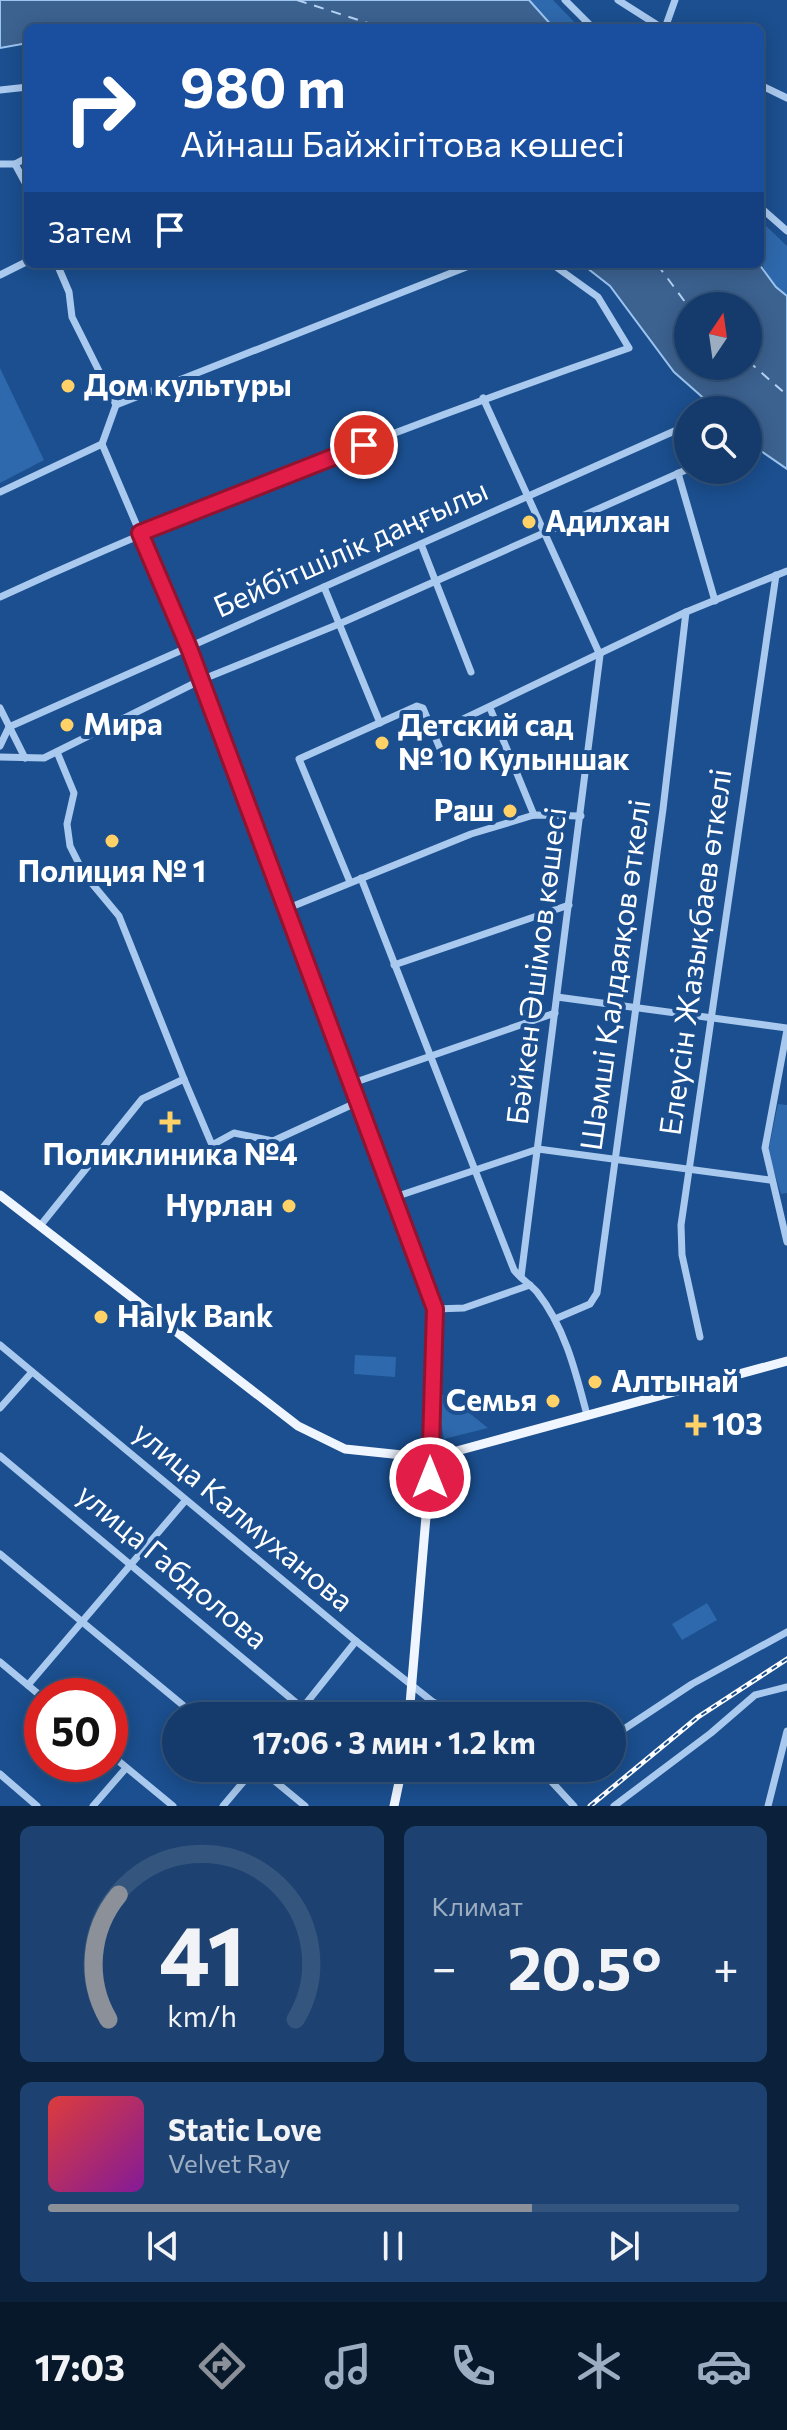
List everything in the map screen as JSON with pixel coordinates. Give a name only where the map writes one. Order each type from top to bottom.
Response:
[{"type":"main road","points":[[0,1195],[319,1439],[357,1451],[431,1458],[787,1361]]},
{"type":"main road","points":[[411,1702],[431,1458]]},
{"type":"main road","points":[[394,1806],[399,1782]]},
{"type":"street","points":[[565,0],[589,24]]},
{"type":"street","points":[[618,0],[657,24]]},
{"type":"street","points":[[666,24],[675,0]]},
{"type":"street","points":[[0,90],[24,87]]},
{"type":"street","points":[[764,87],[787,98]]},
{"type":"street","points":[[0,164],[15,164],[24,159]]},
{"type":"street","points":[[15,164],[24,181]]},
{"type":"street","points":[[764,211],[787,231]]},
{"type":"street","points":[[0,275],[24,263]]},
{"type":"street","points":[[59,268],[69,292],[72,317],[116,405],[102,444],[189,648],[435,1309],[431,1458]]},
{"type":"street","points":[[116,405],[464,268]]},
{"type":"street","points":[[0,597],[140,533],[483,398],[629,348],[598,297],[556,268]]},
{"type":"street","points":[[483,398],[600,655]]},
{"type":"street","name":"Бейбітшілік даңғылы","points":[[9,727],[674,431]]},
{"type":"street","points":[[0,492],[102,444]]},
{"type":"street","name":"Бейбітшілік даңғылы","points":[[0,757],[44,758],[201,680],[339,624],[544,530],[674,475]]},
{"type":"street","points":[[681,484],[715,601]]},
{"type":"street","points":[[421,544],[471,672]]},
{"type":"street","points":[[434,733],[686,612],[787,571]]},
{"type":"street","name":"Елеусін Жазықбаев өткелі","points":[[700,1337],[682,1255],[681,1225],[776,575]]},
{"type":"street","points":[[324,587],[380,723]]},
{"type":"street","name":"Шәмші Қалдаяқов өткелі","points":[[555,1319],[590,1304],[597,1293],[637,1008],[686,612]]},
{"type":"street","name":"Бәйкен Әшімов көшесі","points":[[521,1277],[600,655]]},
{"type":"street","points":[[350,882],[299,759],[420,706],[446,763]]},
{"type":"street","points":[[0,708],[25,758]]},
{"type":"street","points":[[490,708],[534,815]]},
{"type":"street","points":[[0,746],[9,727]]},
{"type":"street","points":[[57,752],[74,793],[67,824],[70,846],[84,874],[119,916],[212,1145],[234,1133],[273,1141],[360,1101]]},
{"type":"street","points":[[286,909],[471,834],[534,815],[581,816]]},
{"type":"street","points":[[361,878],[514,1270],[530,1285],[555,1319],[575,1369],[587,1415]]},
{"type":"street","points":[[394,965],[569,905]]},
{"type":"street","points":[[557,997],[712,1016],[787,1029],[765,1148],[770,1180],[787,1242]]},
{"type":"street","points":[[353,1083],[555,1013]]},
{"type":"street","points":[[40,1226],[142,1099],[184,1079]]},
{"type":"street","points":[[395,1197],[538,1149],[770,1180]]},
{"type":"street","points":[[435,1309],[464,1308],[530,1285]]},
{"type":"street","name":"улица Калмуханова","points":[[0,1345],[185,1501],[433,1702]]},
{"type":"street","points":[[0,1408],[32,1372]]},
{"type":"street","name":"улица Габдолова","points":[[0,1456],[296,1702]]},
{"type":"street","points":[[34,1678],[80,1620],[185,1501]]},
{"type":"street","points":[[0,1554],[179,1702]]},
{"type":"street","points":[[626,1728],[692,1684],[787,1632]]},
{"type":"street","points":[[308,1702],[356,1641]]},
{"type":"street","points":[[0,1662],[24,1682]]},
{"type":"street","points":[[614,1806],[711,1733],[755,1695],[787,1687]]},
{"type":"street","points":[[768,1806],[787,1731]]},
{"type":"street","points":[[128,1770],[173,1806]]},
{"type":"street","points":[[0,1774],[37,1806]]},
{"type":"street","points":[[93,1806],[114,1782]]},
{"type":"street","points":[[223,1806],[244,1782]]},
{"type":"street","points":[[275,1782],[305,1806]]},
{"type":"street","points":[[554,1782],[574,1806]]},
{"type":"shaded area","points":[[0,0],[529,0],[550,24],[24,24],[24,44],[0,48]]},
{"type":"shaded area","points":[[529,0],[553,0],[576,24],[550,24]]},
{"type":"shaded area","points":[[764,224],[787,246],[787,296],[765,271]]},
{"type":"shaded area","points":[[587,268],[762,268],[787,296],[787,469],[762,452],[762,396],[701,396],[683,380],[762,380],[762,292],[674,292],[674,372],[610,286]]},
{"type":"shaded area","points":[[0,368],[44,460],[0,483]]},
{"type":"shaded area","points":[[778,1104],[787,1105],[787,1193],[781,1194],[768,1152]]},
{"type":"shaded area","points":[[355,1355],[396,1357],[395,1377],[354,1374]]},
{"type":"shaded area","points":[[436,1395],[447,1395],[488,1428],[444,1439]]},
{"type":"shaded area","points":[[707,1603],[717,1620],[682,1640],[672,1624]]},
{"type":"ferry route","points":[[297,0],[371,24]]},
{"type":"ferry route","points":[[660,268],[678,292]]},
{"type":"ferry route","points":[[762,373],[787,395]]},
{"type":"railway","points":[[590,1806],[698,1717],[787,1659]]},
{"type":"place","name":"Дом культуры","points":[[68,386]]},
{"type":"place","name":"Адилхан","points":[[529,522]]},
{"type":"place","name":"Мира","points":[[67,725]]},
{"type":"place","name":"Детский сад № 10 Кулыншак","points":[[382,743]]},
{"type":"place","name":"Раш","points":[[510,811]]},
{"type":"place","name":"Полиция № 1","points":[[112,841]]},
{"type":"place","name":"Поликлиника №4","points":[[170,1122]]},
{"type":"place","name":"Нурлан","points":[[289,1206]]},
{"type":"place","name":"Halyk Bank","points":[[101,1317]]},
{"type":"place","name":"Алтынай","points":[[595,1382]]},
{"type":"place","name":"Семья","points":[[553,1401]]},
{"type":"place","name":"103","points":[[696,1425]]},
{"type":"route","points":[[364,445],[140,533],[189,648],[245,806],[401,1210],[435,1309],[430,1478]]}]
